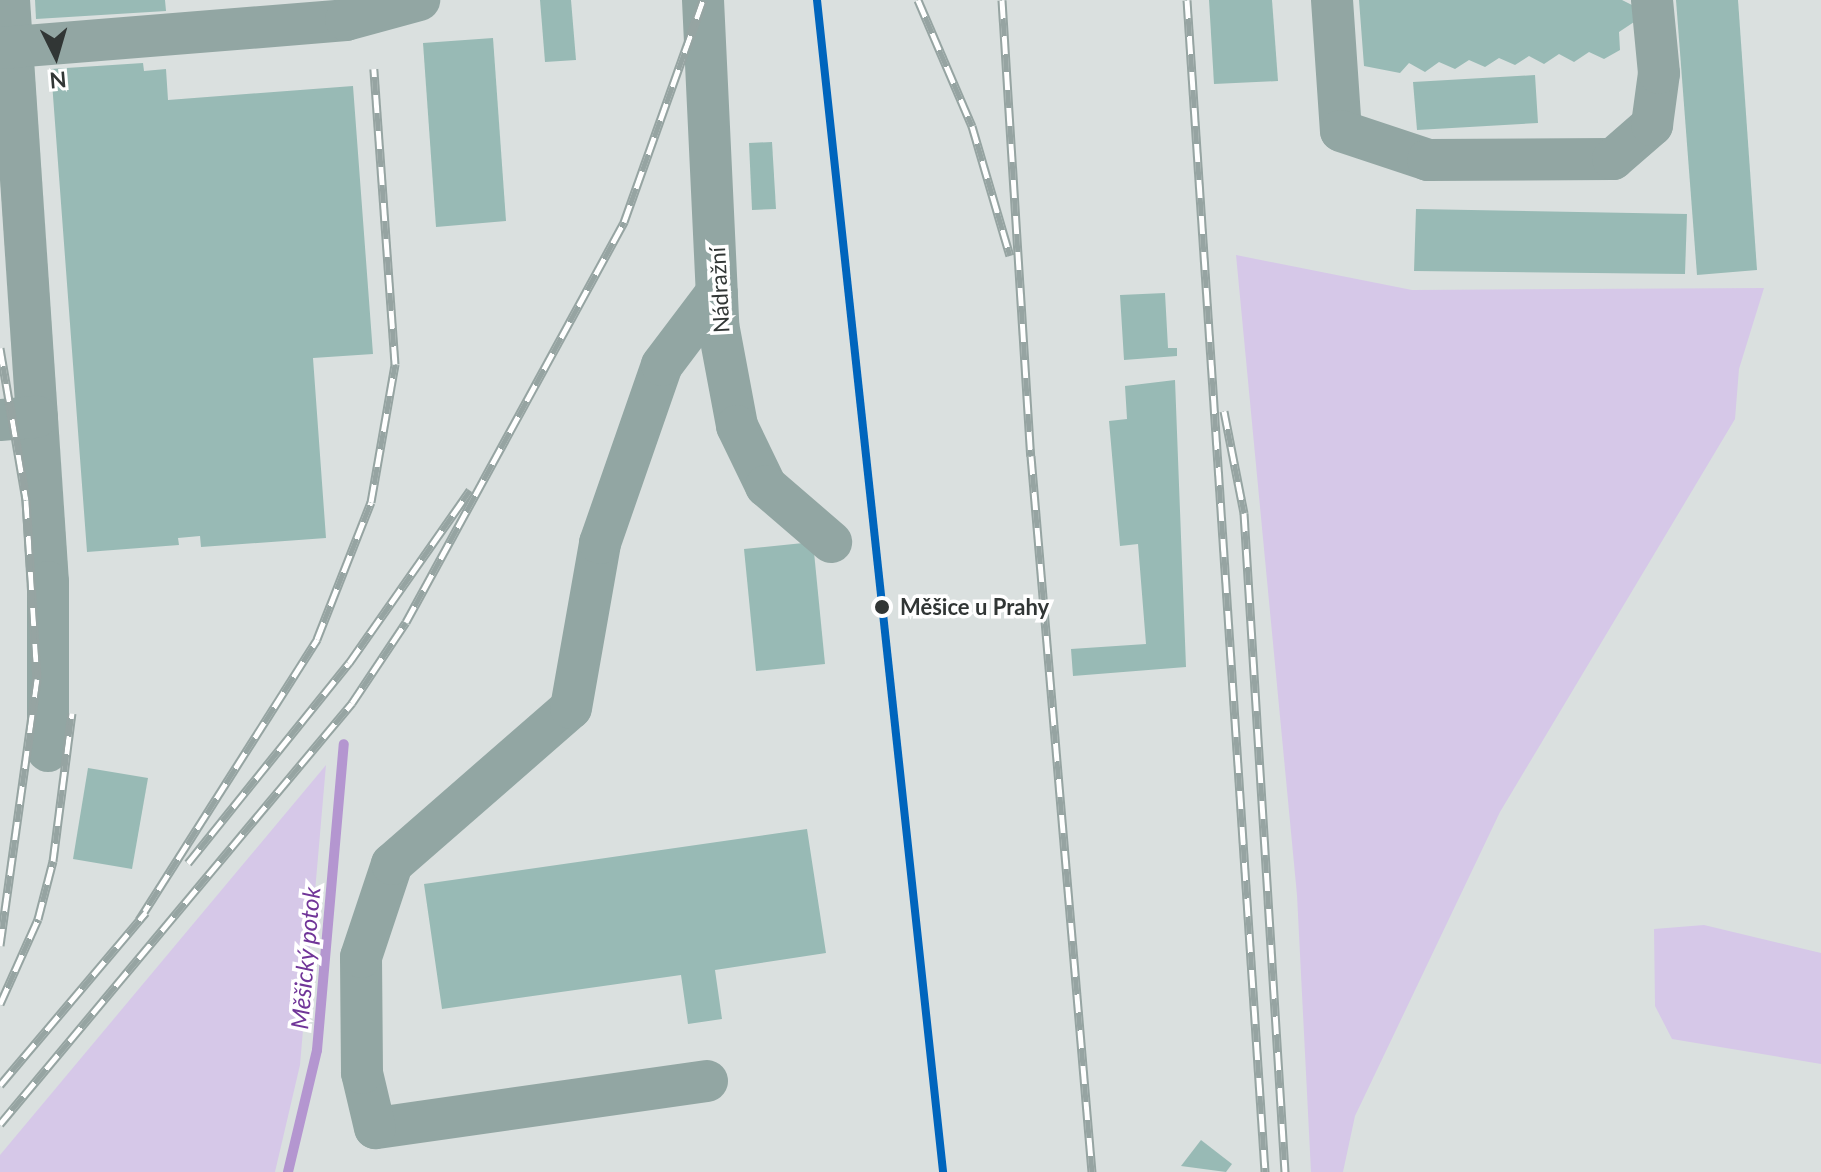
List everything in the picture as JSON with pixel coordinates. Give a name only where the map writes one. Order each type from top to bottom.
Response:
[{"type":"lane","points":[[9,0],[6,47],[19,418],[48,751]]},
{"type":"lane","points":[[6,47],[346,20],[419,0]]},
{"type":"lane","name":"Nádražní","points":[[703,0],[717,292],[737,426],[766,486],[831,542]]},
{"type":"lane","points":[[1332,0],[1341,131],[1428,160],[1613,159],[1652,125],[1659,73],[1652,0]]},
{"type":"lane","points":[[707,1081],[375,1128],[362,1073],[361,957],[392,864],[571,708],[600,543],[657,380],[717,292]]},
{"type":"shaded area","points":[[1236,255],[1412,290],[1764,288],[1739,369],[1735,419],[1500,812],[1355,1116],[1343,1172],[1311,1172],[1297,895]]},
{"type":"shaded area","points":[[326,765],[300,1065],[275,1172],[0,1172],[0,1155]]},
{"type":"shaded area","points":[[1704,925],[1821,953],[1821,1064],[1672,1039],[1655,1006],[1654,929]]},
{"type":"building","points":[[35,0],[165,0],[166,11],[36,19]]},
{"type":"building","points":[[540,0],[571,0],[576,60],[545,62]]},
{"type":"building","points":[[1209,0],[1272,0],[1278,81],[1214,84]]},
{"type":"building","points":[[1359,0],[1622,0],[1632,5],[1634,22],[1619,32],[1620,50],[1604,59],[1589,52],[1574,62],[1559,54],[1544,64],[1529,56],[1515,65],[1499,58],[1485,67],[1469,60],[1455,69],[1439,62],[1425,72],[1409,63],[1400,73],[1364,66]]},
{"type":"building","points":[[1676,0],[1738,0],[1757,270],[1697,275]]},
{"type":"building","points":[[493,38],[506,221],[436,227],[423,43]]},
{"type":"building","points":[[143,63],[144,71],[166,69],[168,100],[353,86],[373,354],[313,358],[326,538],[201,547],[200,536],[178,538],[179,545],[87,552],[51,69]]},
{"type":"building","points":[[1535,75],[1538,123],[1417,130],[1413,82]]},
{"type":"building","points":[[772,142],[776,209],[752,210],[749,143]]},
{"type":"building","points":[[1416,209],[1687,214],[1685,274],[1414,271]]},
{"type":"building","points":[[1165,293],[1168,348],[1177,348],[1177,356],[1124,360],[1120,295]]},
{"type":"building","points":[[1175,380],[1186,667],[1073,676],[1071,649],[1146,644],[1138,544],[1120,546],[1109,421],[1127,419],[1125,386]]},
{"type":"building","points":[[813,542],[825,664],[756,671],[744,549]]},
{"type":"building","points":[[88,768],[148,778],[132,869],[73,859]]},
{"type":"building","points":[[807,829],[826,953],[715,970],[722,1019],[688,1024],[681,975],[442,1009],[424,884]]},
{"type":"building","points":[[1201,1140],[1232,1164],[1226,1172],[1181,1166]]},
{"type":"waterway","name":"Měšický potok","points":[[288,1172],[317,1050],[344,744]]},
{"type":"railway","points":[[0,1124],[352,703],[406,622],[624,222],[703,0]]},
{"type":"railway","points":[[918,0],[972,126],[1010,256]]},
{"type":"railway","points":[[1002,0],[1031,456],[1092,1172]]},
{"type":"railway","points":[[1187,0],[1265,1172]]},
{"type":"railway","points":[[139,920],[317,639],[371,502],[395,364],[374,69]]},
{"type":"railway","points":[[0,348],[26,500],[37,679],[0,945]]},
{"type":"railway","points":[[1224,411],[1244,513],[1285,1172]]},
{"type":"railway","points":[[188,863],[349,663],[470,490]]},
{"type":"railway","points":[[0,1004],[38,919],[53,861],[72,713]]},
{"type":"railway","points":[[0,1085],[146,912]]},
{"type":"transit line","points":[[817,0],[943,1172]]},
{"type":"place","name":"Měšice u Prahy","points":[[882,607]]}]
